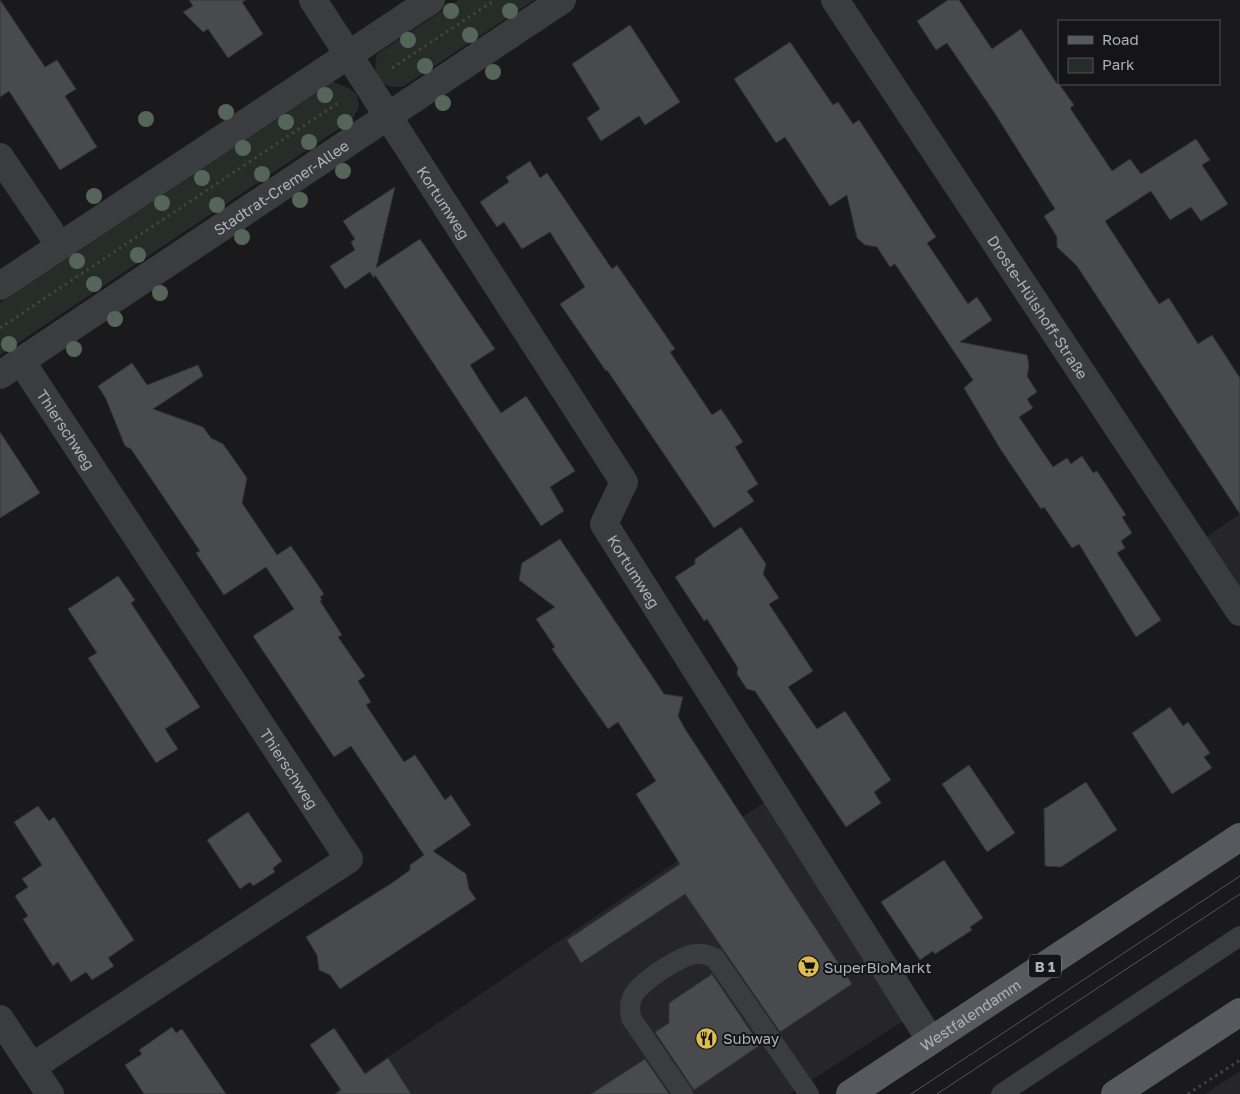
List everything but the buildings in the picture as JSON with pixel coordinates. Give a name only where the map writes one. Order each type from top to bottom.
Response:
[{"type":"main road","name":"Westfalendamm","points":[[850,1094],[1240,837]]},
{"type":"main road","points":[[1115,1094],[1240,1012]]},
{"type":"street","name":"Kortumweg","points":[[313,0],[624,482],[604,524],[931,1041]]},
{"type":"street","points":[[0,286],[432,0]]},
{"type":"street","name":"Stadtrat-Cremer-Allee","points":[[10,368],[562,0]]},
{"type":"street","name":"Droste-Hülshoff-Straße","points":[[835,0],[1240,612]]},
{"type":"street","points":[[0,157],[60,246]]},
{"type":"street","name":"Thierschweg","points":[[10,368],[349,859],[32,1067]]},
{"type":"street","points":[[0,1019],[50,1094]]},
{"type":"lane","points":[[1001,1094],[1240,936]]},
{"type":"lane","points":[[683,1094],[631,1018],[630,1008],[632,997],[638,987],[678,960],[694,954],[706,954],[715,958],[809,1094]]},
{"type":"path","points":[[0,328],[495,0]]},
{"type":"path","points":[[1188,1094],[1240,1060]]},
{"type":"shaded area","points":[[1240,514],[1240,598],[1202,540]]},
{"type":"shaded area","points":[[769,799],[905,1020],[790,1094],[333,1094]]},
{"type":"shaded area","points":[[1240,1071],[1240,1094],[1205,1094]]},
{"type":"green space","points":[[458,0],[534,0],[404,86],[396,87],[384,84],[375,69],[377,54]]},
{"type":"green space","points":[[333,82],[349,88],[357,95],[359,107],[352,120],[0,355],[0,303]]},
{"type":"tram line","points":[[911,1094],[1240,876]]},
{"type":"tram line","points":[[937,1094],[1240,894]]},
{"type":"place","name":"SuperBioMarkt","points":[[808,967]]},
{"type":"place","name":"Subway","points":[[707,1038]]}]
